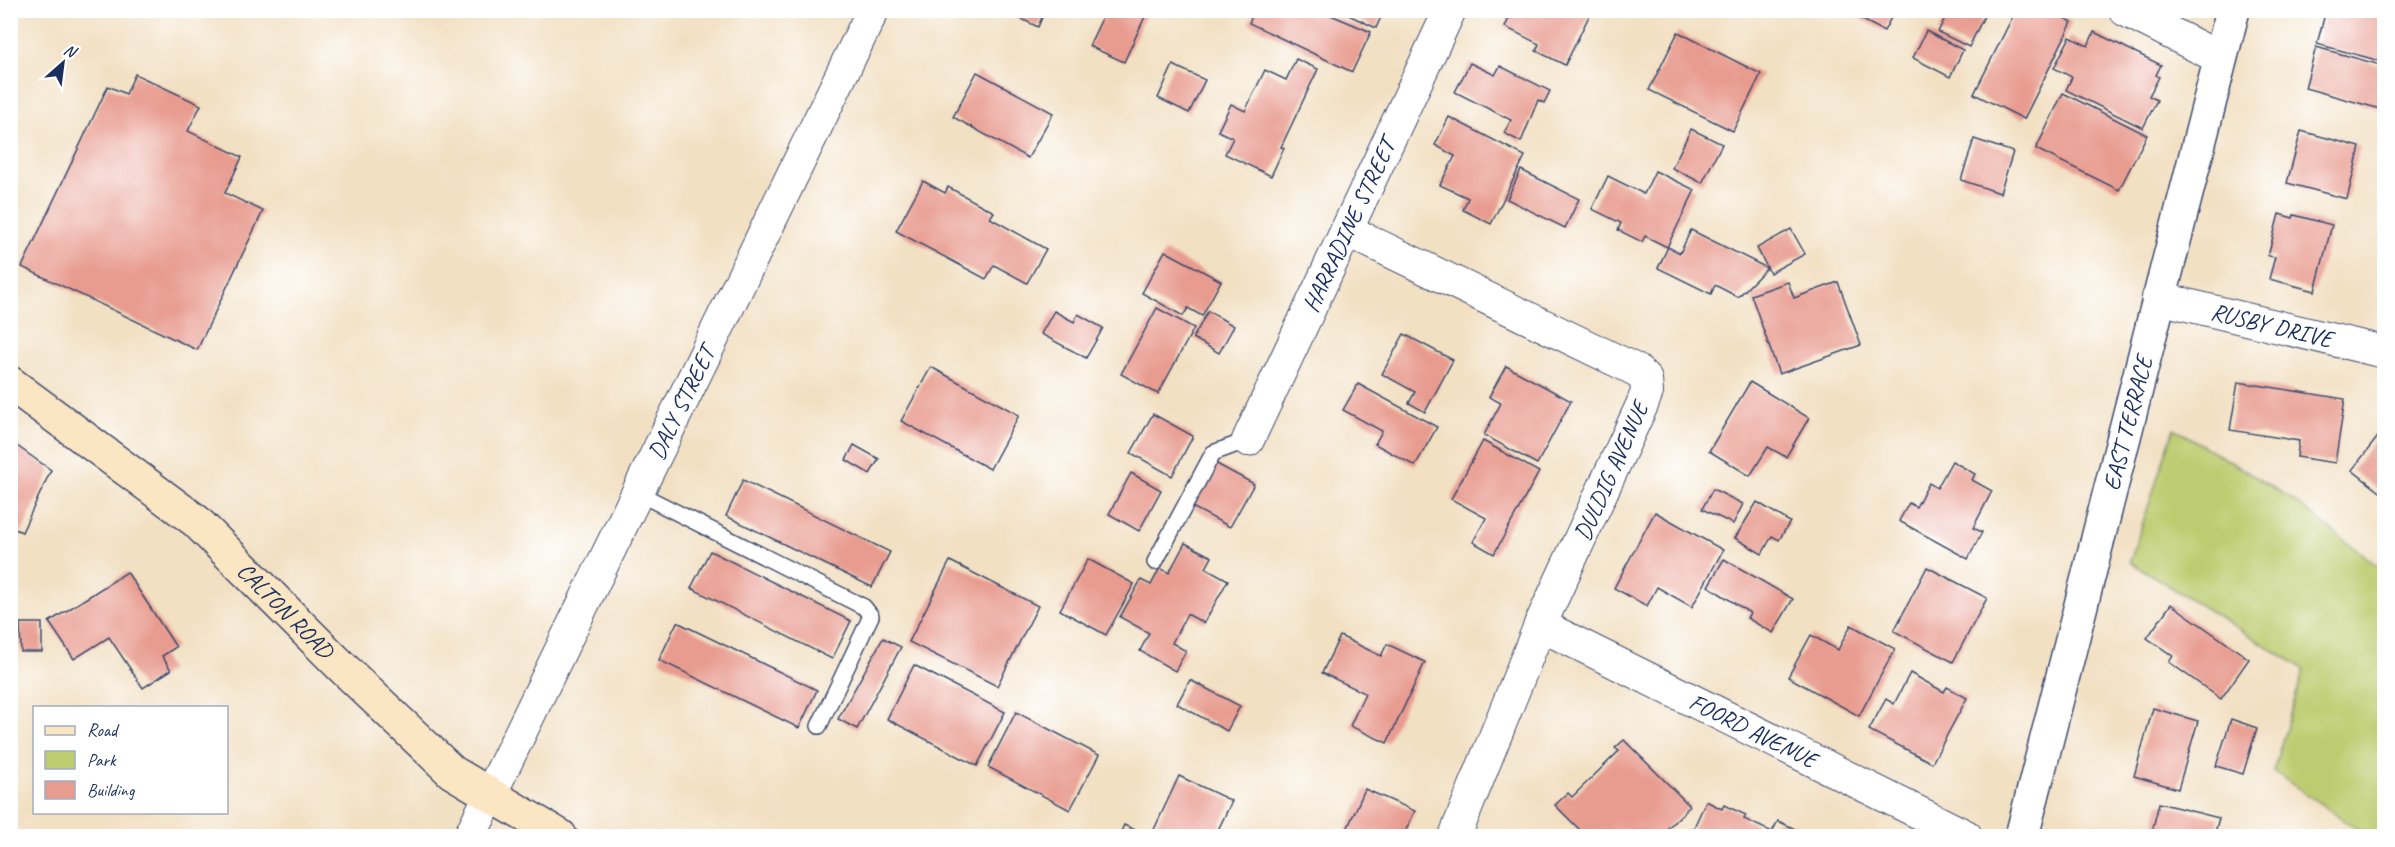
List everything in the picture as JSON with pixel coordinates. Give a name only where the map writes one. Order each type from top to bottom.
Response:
[{"type":"main road","name":"CALTON ROAD","points":[[10,383],[196,521],[452,772],[560,837]]},
{"type":"street","name":"DALY STREET","points":[[470,837],[873,10]]},
{"type":"street","name":"HARRADINE STREET","points":[[1248,440],[1450,10]]},
{"type":"street","points":[[2125,10],[2220,58]]},
{"type":"street","name":"EAST TERRACE","points":[[2022,837],[2233,10]]},
{"type":"street","name":"DULDIG AVENUE","points":[[1348,231],[1636,370],[1646,380],[1647,392],[1642,405],[1540,625],[1455,837]]},
{"type":"street","name":"RUSBY DRIVE","points":[[2158,298],[2385,352]]},
{"type":"street","name":"FOORD AVENUE","points":[[1540,625],[1966,837]]},
{"type":"lane","points":[[1155,562],[1213,453],[1248,440]]},
{"type":"lane","points":[[638,493],[864,607],[871,616],[819,726]]},
{"type":"green space","points":[[2174,428],[2289,497],[2384,571],[2384,836],[2367,836],[2273,771],[2304,669],[2130,562]]},
{"type":"building","points":[[1003,10],[1045,10],[1038,27]]},
{"type":"building","points":[[1106,10],[1148,10],[1124,62],[1089,46]]},
{"type":"building","points":[[1255,10],[1319,10],[1371,32],[1352,72],[1249,23]]},
{"type":"building","points":[[1338,10],[1384,10],[1376,28]]},
{"type":"building","points":[[1505,10],[1592,10],[1565,65],[1536,51],[1539,44],[1505,27],[1509,18],[1503,15]]},
{"type":"building","points":[[1843,10],[1895,10],[1884,31]]},
{"type":"building","points":[[1949,10],[1987,10],[1969,47],[1938,32]]},
{"type":"building","points":[[2016,10],[2049,10],[2072,22],[2024,119],[1974,94]]},
{"type":"building","points":[[2326,10],[2360,10],[2384,17],[2384,62],[2317,44]]},
{"type":"building","points":[[1926,31],[1963,50],[1950,77],[1913,58]]},
{"type":"building","points":[[1678,32],[1761,74],[1733,131],[1649,90]]},
{"type":"building","points":[[2094,32],[2161,65],[2156,75],[2159,77],[2149,96],[2157,100],[2143,128],[2066,90],[2072,77],[2054,68],[2070,37],[2088,46]]},
{"type":"building","points":[[2316,47],[2384,66],[2384,110],[2305,88]]},
{"type":"building","points":[[1296,59],[1318,69],[1281,147],[1284,148],[1271,176],[1225,154],[1233,138],[1218,131],[1231,104],[1245,111],[1265,70],[1286,80]]},
{"type":"building","points":[[1470,63],[1495,75],[1500,66],[1550,91],[1544,103],[1538,100],[1521,142],[1504,133],[1511,120],[1455,92]]},
{"type":"building","points":[[1173,65],[1205,80],[1189,113],[1158,98]]},
{"type":"building","points":[[977,72],[1053,113],[1028,158],[953,117]]},
{"type":"building","points":[[135,74],[201,105],[188,131],[242,157],[225,193],[263,211],[197,350],[22,267],[108,86],[126,94]]},
{"type":"building","points":[[2063,93],[2147,135],[2119,190],[2036,149]]},
{"type":"building","points":[[1449,117],[1525,156],[1491,224],[1463,210],[1468,198],[1440,185],[1455,156],[1435,145]]},
{"type":"building","points":[[1691,129],[1722,144],[1702,183],[1672,168]]},
{"type":"building","points":[[2301,131],[2360,147],[2347,199],[2287,183]]},
{"type":"building","points":[[1974,139],[2013,152],[2000,193],[1961,180]]},
{"type":"building","points":[[1521,170],[1579,199],[1565,228],[1507,199]]},
{"type":"building","points":[[1655,171],[1695,190],[1667,247],[1645,236],[1642,242],[1618,230],[1621,223],[1592,209],[1608,176],[1644,194]]},
{"type":"building","points":[[923,181],[945,193],[948,187],[994,212],[990,218],[1046,249],[1027,283],[994,265],[986,279],[896,231]]},
{"type":"building","points":[[2279,214],[2293,218],[2294,215],[2332,225],[2315,291],[2269,279],[2275,257],[2268,256]]},
{"type":"building","points":[[1791,229],[1805,254],[1770,273],[1757,248]]},
{"type":"building","points":[[1691,230],[1767,268],[1738,297],[1715,285],[1711,294],[1658,268],[1668,247],[1680,253]]},
{"type":"building","points":[[1165,251],[1221,281],[1202,316],[1188,308],[1183,316],[1142,293]]},
{"type":"building","points":[[1788,282],[1794,298],[1838,282],[1861,345],[1779,374],[1751,295]]},
{"type":"building","points":[[1157,308],[1194,328],[1158,394],[1121,374]]},
{"type":"building","points":[[1054,311],[1074,322],[1078,314],[1103,328],[1086,358],[1041,334]]},
{"type":"building","points":[[1208,311],[1234,326],[1219,353],[1193,338]]},
{"type":"building","points":[[1404,334],[1453,360],[1425,412],[1409,403],[1415,392],[1382,374]]},
{"type":"building","points":[[1506,366],[1571,401],[1537,464],[1484,435],[1501,403],[1489,397]]},
{"type":"building","points":[[931,367],[1019,415],[990,469],[901,421]]},
{"type":"building","points":[[1750,382],[1809,418],[1786,457],[1768,447],[1750,476],[1709,451]]},
{"type":"building","points":[[2238,382],[2345,399],[2335,463],[2297,457],[2299,441],[2230,430]]},
{"type":"building","points":[[1358,384],[1437,427],[1415,466],[1375,444],[1382,431],[1343,410]]},
{"type":"building","points":[[1153,414],[1193,436],[1172,476],[1131,453]]},
{"type":"building","points":[[2384,429],[2384,495],[2352,470]]},
{"type":"building","points":[[10,441],[51,470],[22,532],[10,527]]},
{"type":"building","points":[[1483,441],[1539,472],[1494,554],[1473,542],[1486,518],[1451,499]]},
{"type":"building","points":[[854,445],[879,459],[870,474],[846,460]]},
{"type":"building","points":[[1952,461],[1975,474],[1972,480],[1992,491],[1973,528],[1982,532],[1968,559],[1899,521],[1909,503],[1916,507],[1929,483],[1937,488]]},
{"type":"building","points":[[1215,463],[1254,484],[1230,527],[1192,507]]},
{"type":"building","points":[[1131,473],[1161,490],[1139,531],[1109,514]]},
{"type":"building","points":[[743,480],[890,552],[872,587],[726,516]]},
{"type":"building","points":[[1713,489],[1743,504],[1733,524],[1702,509]]},
{"type":"building","points":[[1757,502],[1790,522],[1779,540],[1772,536],[1762,554],[1735,538]]},
{"type":"building","points":[[1655,512],[1723,550],[1692,607],[1657,587],[1647,606],[1614,588]]},
{"type":"building","points":[[1185,543],[1212,557],[1206,568],[1228,580],[1204,623],[1187,614],[1172,643],[1186,651],[1175,671],[1140,651],[1149,633],[1120,617],[1141,580],[1151,585],[1160,568],[1169,573]]},
{"type":"building","points":[[710,551],[851,621],[832,659],[691,588]]},
{"type":"building","points":[[1088,559],[1134,584],[1106,635],[1060,610]]},
{"type":"building","points":[[1724,559],[1793,599],[1773,633],[1747,618],[1750,613],[1708,586]]},
{"type":"building","points":[[950,561],[1038,606],[997,686],[909,642]]},
{"type":"building","points":[[1927,567],[1987,598],[1953,662],[1894,631]]},
{"type":"building","points":[[127,572],[176,647],[162,656],[171,670],[143,688],[109,637],[74,659],[49,622]]},
{"type":"building","points":[[2171,604],[2249,659],[2221,699],[2169,662],[2173,656],[2147,638]]},
{"type":"building","points":[[677,622],[817,690],[799,728],[659,660]]},
{"type":"building","points":[[20,623],[42,623],[42,652],[21,652]]},
{"type":"building","points":[[1851,625],[1895,649],[1859,716],[1788,677],[1811,635],[1838,650]]},
{"type":"building","points":[[1340,636],[1381,656],[1387,644],[1425,662],[1387,743],[1350,726],[1365,693],[1322,673]]},
{"type":"building","points":[[883,638],[901,647],[857,729],[838,719]]},
{"type":"building","points":[[914,665],[1005,712],[977,766],[887,719]]},
{"type":"building","points":[[1910,673],[1944,692],[1947,687],[1967,698],[1932,763],[1869,730],[1886,699],[1894,704]]},
{"type":"building","points":[[1190,680],[1240,706],[1227,731],[1177,704]]},
{"type":"building","points":[[2153,708],[2198,721],[2178,789],[2134,776]]},
{"type":"building","points":[[1016,712],[1099,755],[1070,810],[988,767]]},
{"type":"building","points":[[2231,719],[2257,728],[2243,774],[2216,766]]},
{"type":"building","points":[[1624,740],[1690,806],[1660,836],[1586,836],[1555,805],[1568,793],[1572,797],[1619,751],[1615,748]]},
{"type":"building","points":[[1179,776],[1232,801],[1215,836],[1151,836]]},
{"type":"building","points":[[1365,789],[1415,811],[1403,836],[1344,836]]},
{"type":"building","points":[[1706,801],[1722,809],[1724,805],[1746,815],[1744,819],[1772,832],[1778,821],[1810,836],[1690,836]]},
{"type":"building","points":[[2159,803],[2219,818],[2214,836],[2151,836]]},
{"type":"building","points":[[1124,825],[1149,836],[1119,836]]}]
